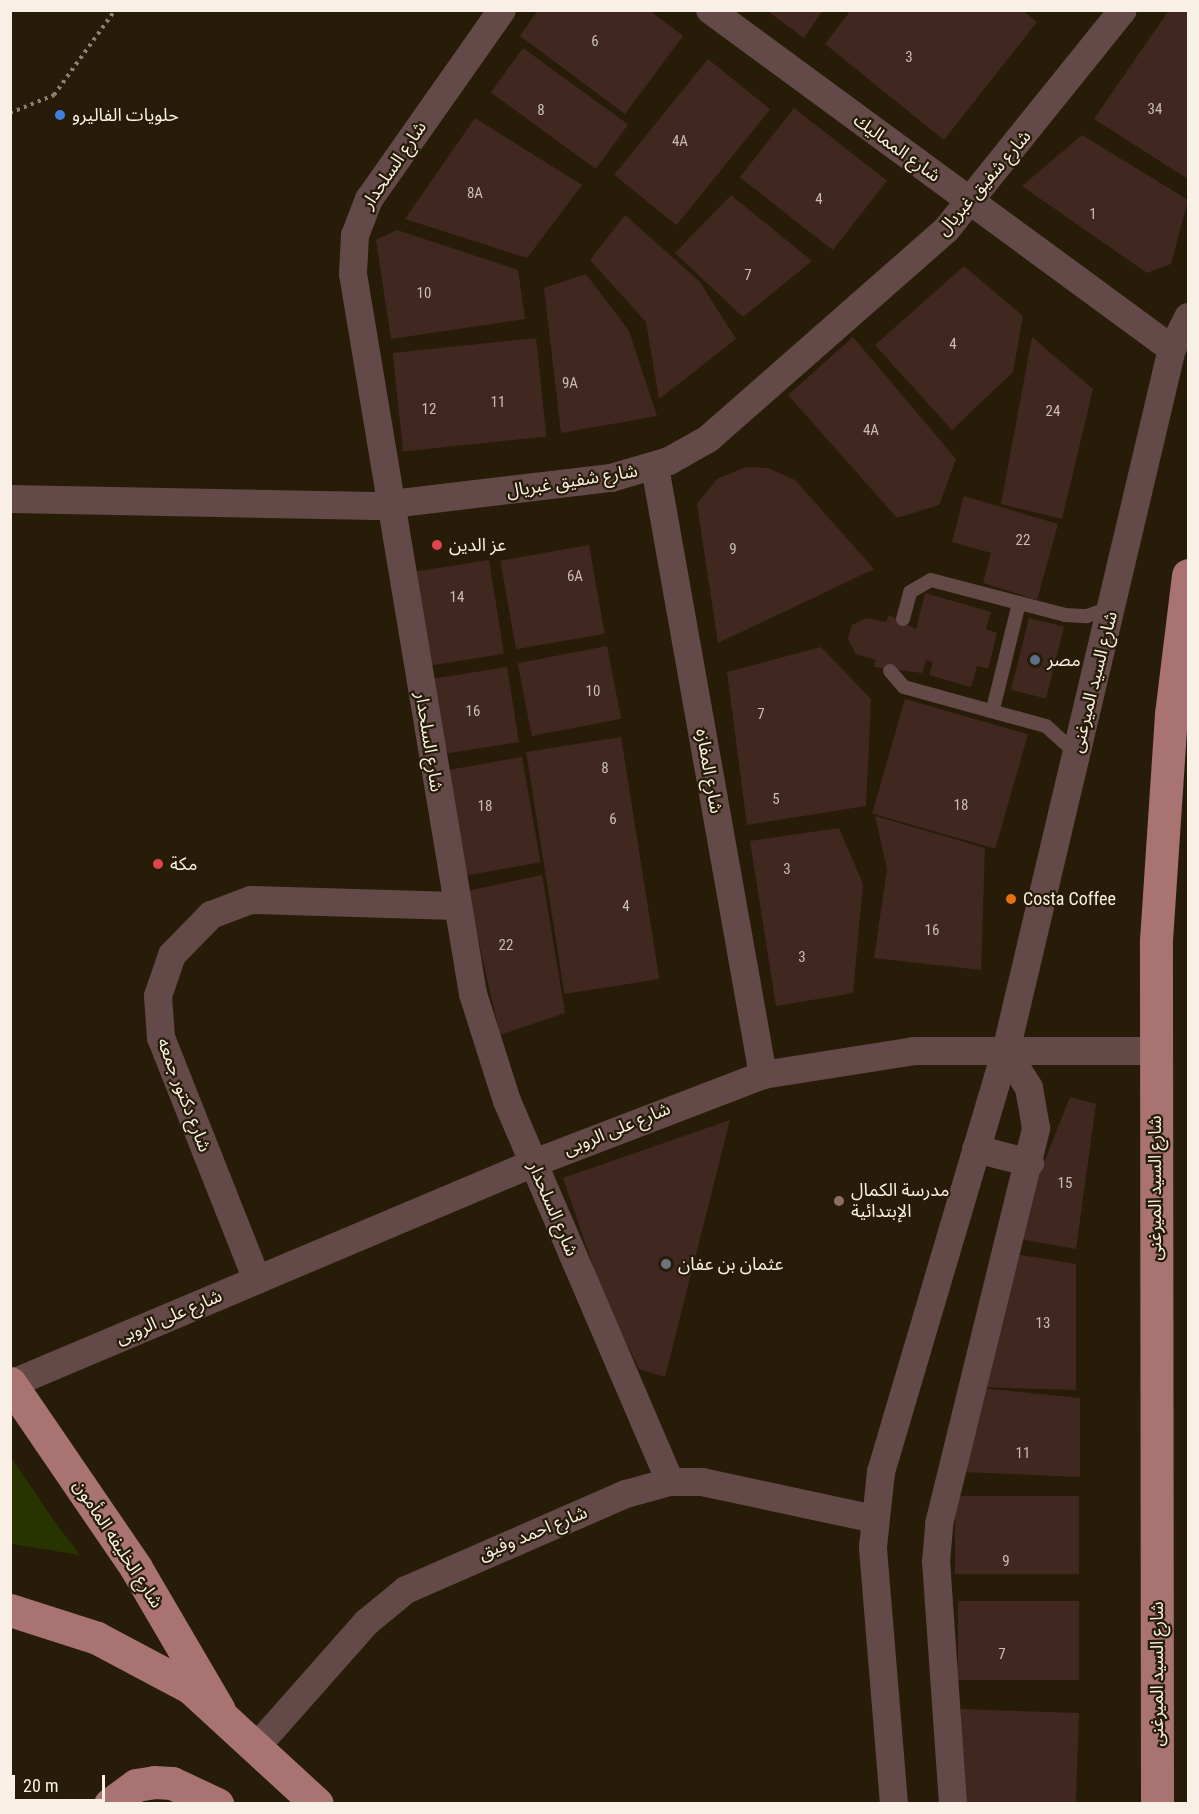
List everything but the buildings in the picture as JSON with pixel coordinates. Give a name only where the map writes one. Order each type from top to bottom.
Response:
[{"type":"main road","name":"شارع السيد الميرغنى","points":[[1157,1803],[1155,1052],[1161,842],[1188,575]]},
{"type":"main road","name":"شارع الخليفه المأمون","points":[[11,1383],[136,1568],[219,1710]]},
{"type":"main road","name":"شارع الخليفه المأمون","points":[[10,1610],[129,1653],[219,1710],[258,1744],[317,1803]]},
{"type":"main road","points":[[110,1803],[136,1785],[154,1782],[172,1784],[217,1803]]},
{"type":"street","name":"شارع السلحدار","points":[[502,10],[369,199],[355,235],[353,274],[456,906],[485,1038],[534,1163],[670,1482]]},
{"type":"street","name":"شارع المماليك","points":[[710,10],[1172,349]]},
{"type":"street","name":"شارع شفيق غبريال","points":[[10,499],[391,505],[611,478],[655,467],[708,439],[972,203],[1123,10]]},
{"type":"street","name":"شارع السيد الميرغنى","points":[[894,1803],[874,1519],[884,1457],[1006,1051],[1172,349],[1188,316]]},
{"type":"street","name":"شارع المفازه","points":[[655,467],[764,1075]]},
{"type":"street","name":"شارع دكتور جمعه","points":[[257,1280],[161,1038],[158,996],[172,955],[205,919],[251,900],[456,906]]},
{"type":"street","points":[[953,1803],[936,1562],[939,1524],[1030,1163],[1034,1109],[1029,1088],[1006,1051]]},
{"type":"street","name":"شارع على الروبى","points":[[11,1383],[534,1163],[764,1075],[884,1053],[1155,1052]]},
{"type":"street","points":[[976,1149],[1030,1163]]},
{"type":"street","name":"شارع احمد وفيق","points":[[258,1744],[367,1622],[406,1590],[626,1494],[670,1482],[718,1484],[874,1519]]},
{"type":"lane","points":[[903,619],[910,592],[931,580],[1079,616],[1113,606]]},
{"type":"lane","points":[[993,709],[1019,603]]},
{"type":"lane","points":[[890,671],[904,687],[993,709],[1052,729],[1076,754]]},
{"type":"path","points":[[10,113],[54,95],[115,10]]},
{"type":"green space","points":[[11,1457],[52,1518],[80,1555],[11,1544]]},
{"type":"place","name":"حلويات الفاليرو","points":[[60,115]]},
{"type":"place","name":"عز الدين","points":[[437,545]]},
{"type":"place","name":"مصر","points":[[1035,660]]},
{"type":"place","name":"مكة","points":[[158,864]]},
{"type":"place","name":"Costa Coffee","points":[[1011,899]]},
{"type":"place","name":"مدرسة الكمال الإبتدائية","points":[[839,1201]]},
{"type":"place","name":"عثمان بن عفان","points":[[666,1264]]}]
